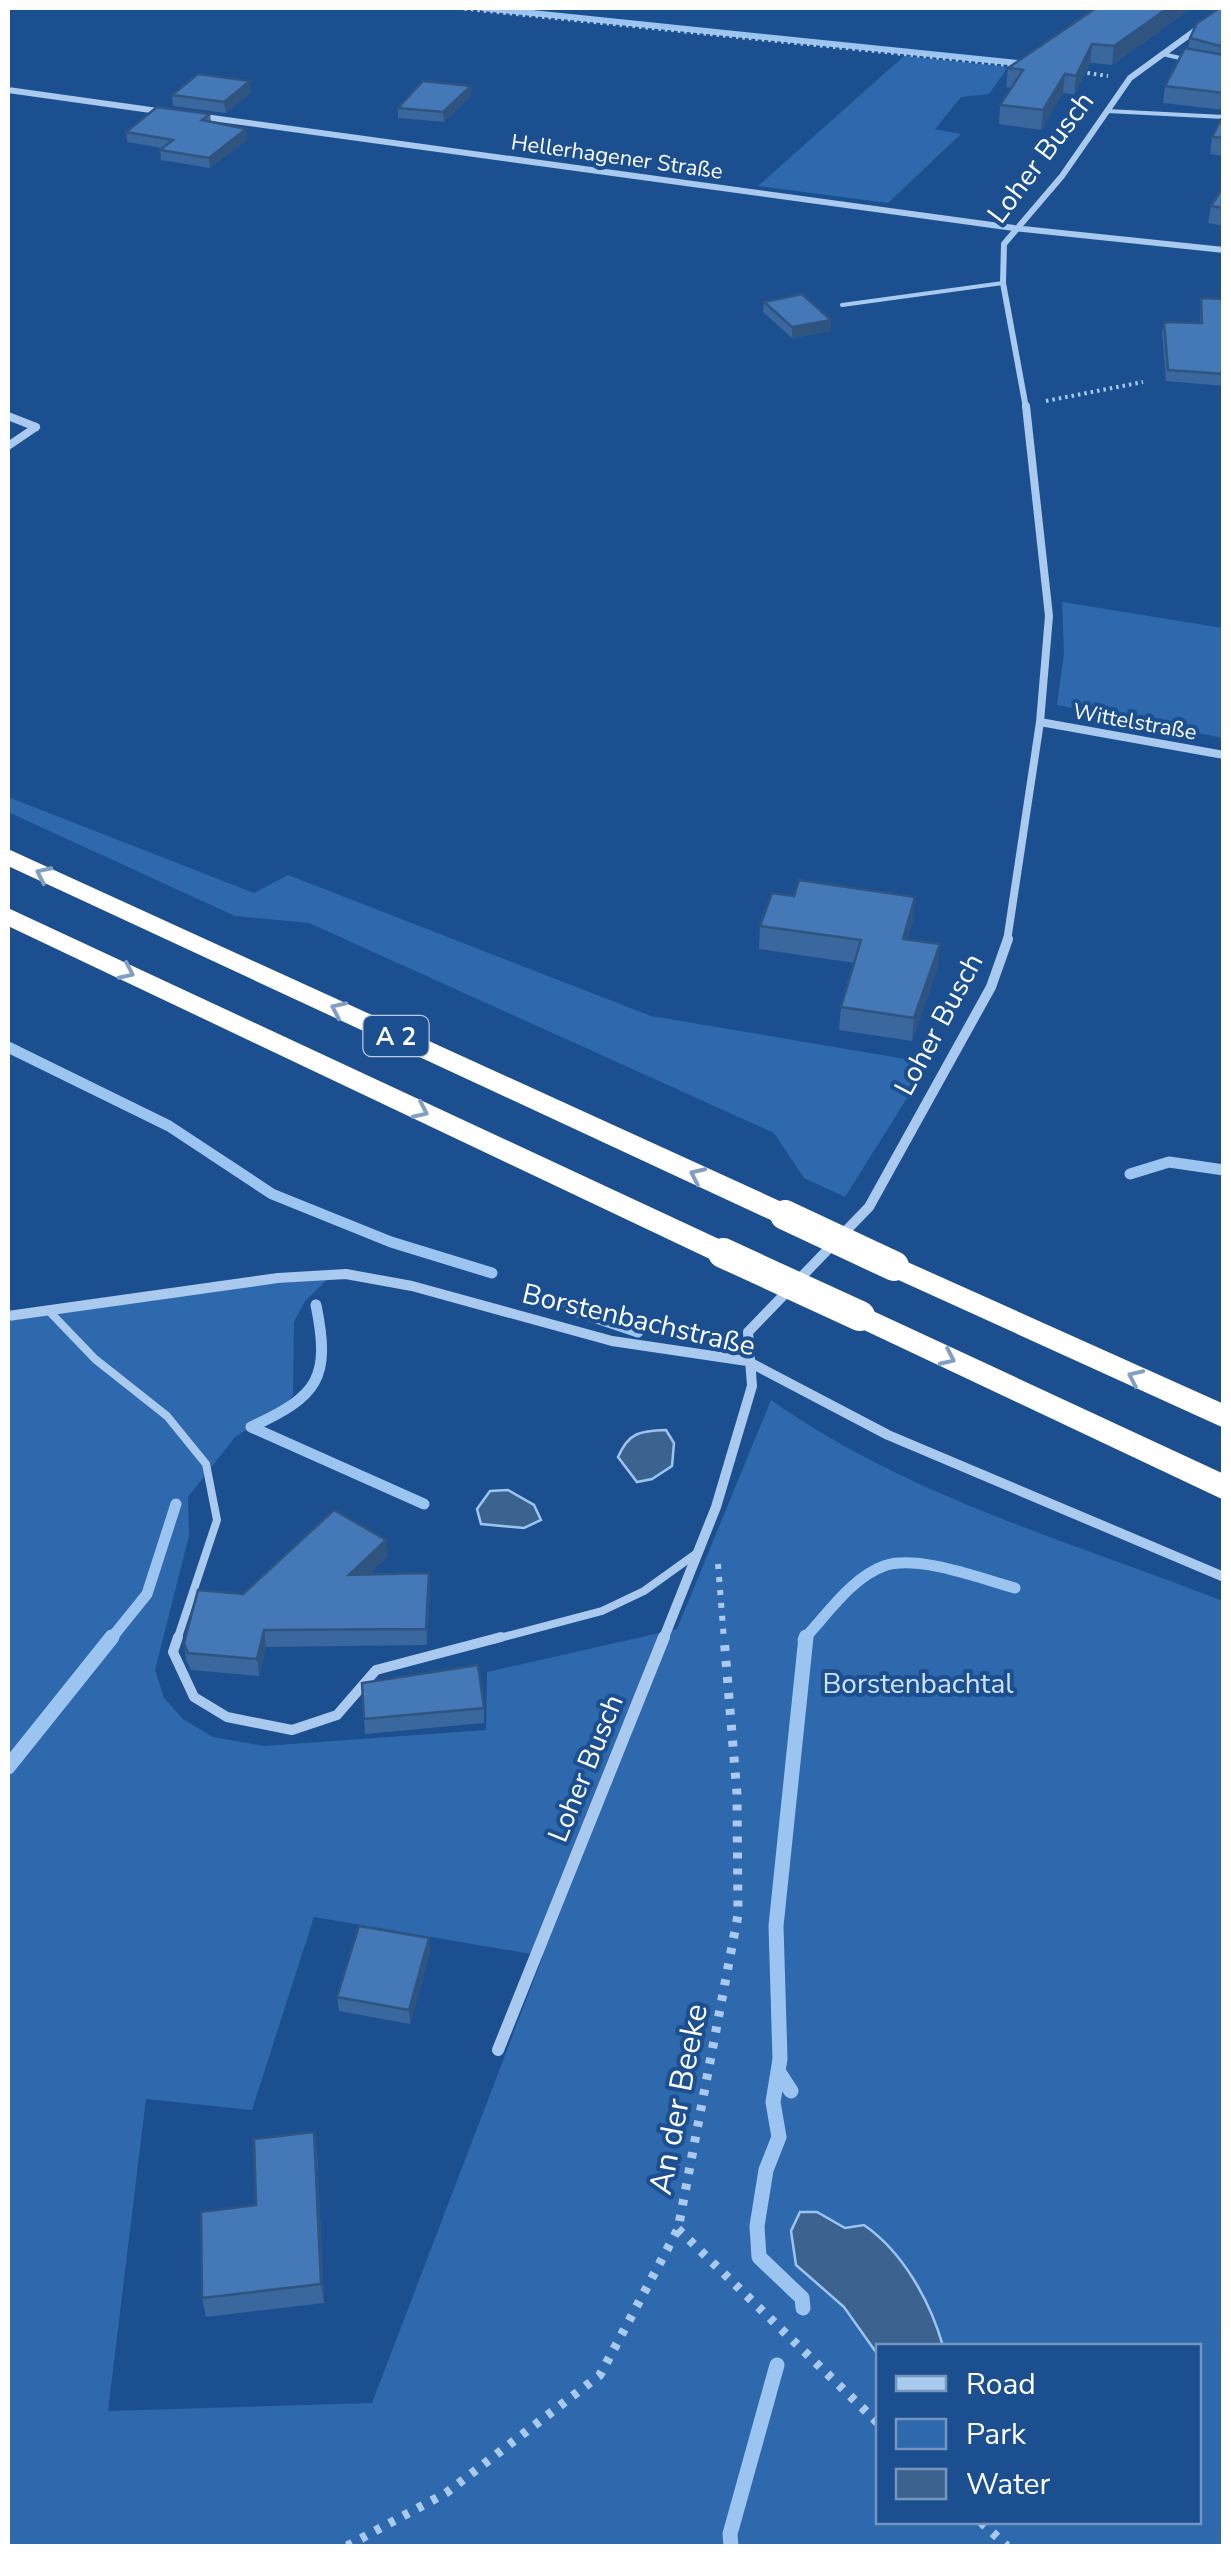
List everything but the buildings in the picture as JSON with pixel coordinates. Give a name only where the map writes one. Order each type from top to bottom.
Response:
[{"type":"highway","name":"A 2","points":[[8,858],[1224,1418]]},
{"type":"highway","name":"A 2","points":[[8,916],[1224,1488]]},
{"type":"street","name":"Loher Busch","points":[[498,2050],[716,1506],[752,1386],[747,1362],[748,1332],[869,1207],[991,987],[1009,936],[1040,722],[1049,616],[1026,405],[1003,283],[1004,244],[1062,176],[1130,78],[1208,21]]},
{"type":"street","name":"Hellerhagener Straße","points":[[8,90],[1014,228],[1224,250]]},
{"type":"street","points":[[8,416],[36,427],[8,446]]},
{"type":"street","name":"Wittelstraße","points":[[1040,722],[1224,755]]},
{"type":"street","name":"Borstenbachstraße","points":[[8,1316],[278,1278],[346,1274],[412,1286],[612,1340],[747,1362],[888,1435],[1224,1577]]},
{"type":"lane","points":[[1163,54],[1194,61]]},
{"type":"lane","points":[[1107,111],[1224,117]]},
{"type":"lane","points":[[842,306],[1003,283]]},
{"type":"lane","points":[[48,1310],[95,1359],[167,1416],[206,1464],[216,1520],[172,1652],[194,1697],[227,1716],[260,1727],[292,1730],[337,1715],[376,1670],[602,1611],[644,1591],[698,1553]]},
{"type":"path","points":[[458,8],[1026,66]]},
{"type":"path","points":[[1080,72],[1130,78]]},
{"type":"path","points":[[1026,405],[1142,382]]},
{"type":"path","name":"An der Beeke","points":[[346,2546],[446,2493],[600,2375],[678,2229],[738,1915],[737,1794],[720,1622],[716,1506]]},
{"type":"path","points":[[678,2229],[876,2420]]},
{"type":"path","points":[[983,2524],[1007,2546]]},
{"type":"green space","points":[[904,56],[1008,67],[989,94],[961,97],[935,129],[961,134],[888,203],[758,186]]},
{"type":"green space","points":[[1062,602],[1223,628],[1223,738],[1057,705],[1064,653]]},
{"type":"green space","points":[[8,797],[254,893],[288,875],[651,1016],[929,1063],[845,1197],[804,1178],[774,1133],[309,923],[235,916],[8,812]]},
{"type":"green space","name":"Borstenbachtal","points":[[329,1278],[305,1301],[294,1322],[293,1395],[284,1406],[235,1437],[188,1497],[189,1536],[155,1670],[164,1698],[183,1719],[213,1737],[264,1746],[486,1730],[487,1672],[677,1629],[771,1400],[823,1434],[934,1490],[1223,1601],[1223,2546],[8,2546],[8,1312]],"holes":[[[314,1917],[543,1956],[372,2403],[108,2411],[146,2099],[252,2110]]]},
{"type":"water","points":[[666,1430],[674,1443],[672,1466],[652,1479],[637,1482],[618,1457],[622,1449],[636,1434]]},
{"type":"water","points":[[508,1490],[534,1505],[541,1520],[524,1528],[481,1524],[477,1509],[490,1491]]},
{"type":"water","points":[[800,2212],[817,2212],[845,2228],[864,2225],[903,2263],[931,2312],[942,2344],[876,2344],[876,2352],[844,2307],[796,2265],[791,2231]]},
{"type":"waterway","points":[[483,8],[1027,64]]},
{"type":"waterway","points":[[8,1047],[169,1126],[272,1194],[391,1242],[492,1273]]},
{"type":"waterway","points":[[1130,1174],[1169,1162],[1224,1170]]},
{"type":"waterway","points":[[543,1300],[638,1332]]},
{"type":"waterway","points":[[316,1305],[322,1351],[314,1382],[292,1405],[251,1427],[424,1504]]},
{"type":"waterway","points":[[110,1640],[147,1594],[176,1504]]},
{"type":"waterway","points":[[803,1640],[850,1588],[884,1566],[931,1565],[1015,1588]]},
{"type":"waterway","points":[[8,1767],[112,1637]]},
{"type":"waterway","points":[[778,2071],[776,1926],[806,1637]]},
{"type":"waterway","points":[[778,2071],[791,2091]]},
{"type":"waterway","points":[[778,2071],[773,2102],[779,2137],[766,2170],[757,2226],[759,2257],[802,2298],[803,2308]]},
{"type":"waterway","points":[[731,2546],[730,2534],[777,2365]]}]
